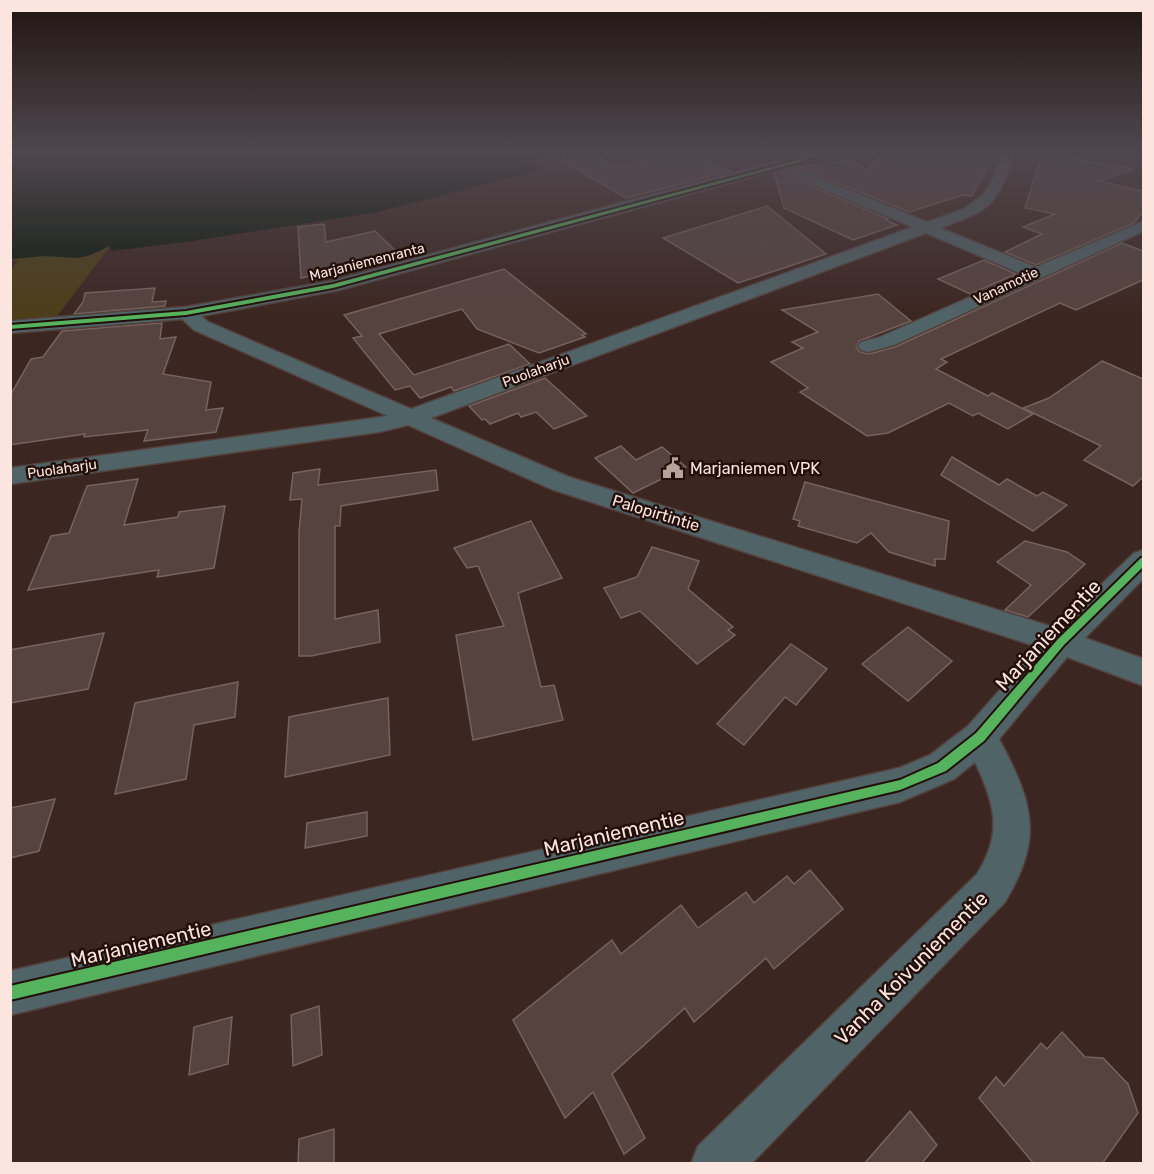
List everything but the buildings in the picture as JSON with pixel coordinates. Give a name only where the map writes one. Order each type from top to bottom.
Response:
[{"type":"street","name":"Marjaniemenranta","points":[[10,327],[186,313],[333,286],[631,206]]},
{"type":"street","points":[[874,206],[1035,273]]},
{"type":"street","name":"Puolaharju","points":[[10,476],[379,425],[409,418],[927,228],[969,212],[979,206]]},
{"type":"street","name":"Vanamotie","points":[[868,346],[887,341],[1143,225]]},
{"type":"street","name":"Palopirtintie","points":[[186,313],[201,326],[560,483],[1061,642],[1143,673]]},
{"type":"street","name":"Marjaniementie","points":[[10,993],[900,785],[942,767],[980,737],[1061,642],[1143,560]]},
{"type":"street","name":"Vanha Koivuniementie","points":[[716,1164],[991,888],[1005,869],[1012,843],[1012,812],[1006,788],[980,737]]},
{"type":"shaded area","points":[[11,206],[402,206],[378,212],[193,241],[111,251],[110,246],[88,256],[77,258],[45,256],[11,259]]},
{"type":"shaded area","points":[[110,246],[55,319],[11,320],[11,270],[18,261],[11,259]]},
{"type":"cycle path","points":[[10,327],[186,313],[333,286],[632,206]]},
{"type":"cycle path","points":[[10,993],[900,785],[942,767],[980,737],[1061,642],[1144,560]]},
{"type":"place","name":"Marjaniemen VPK","points":[[673,468]]}]
